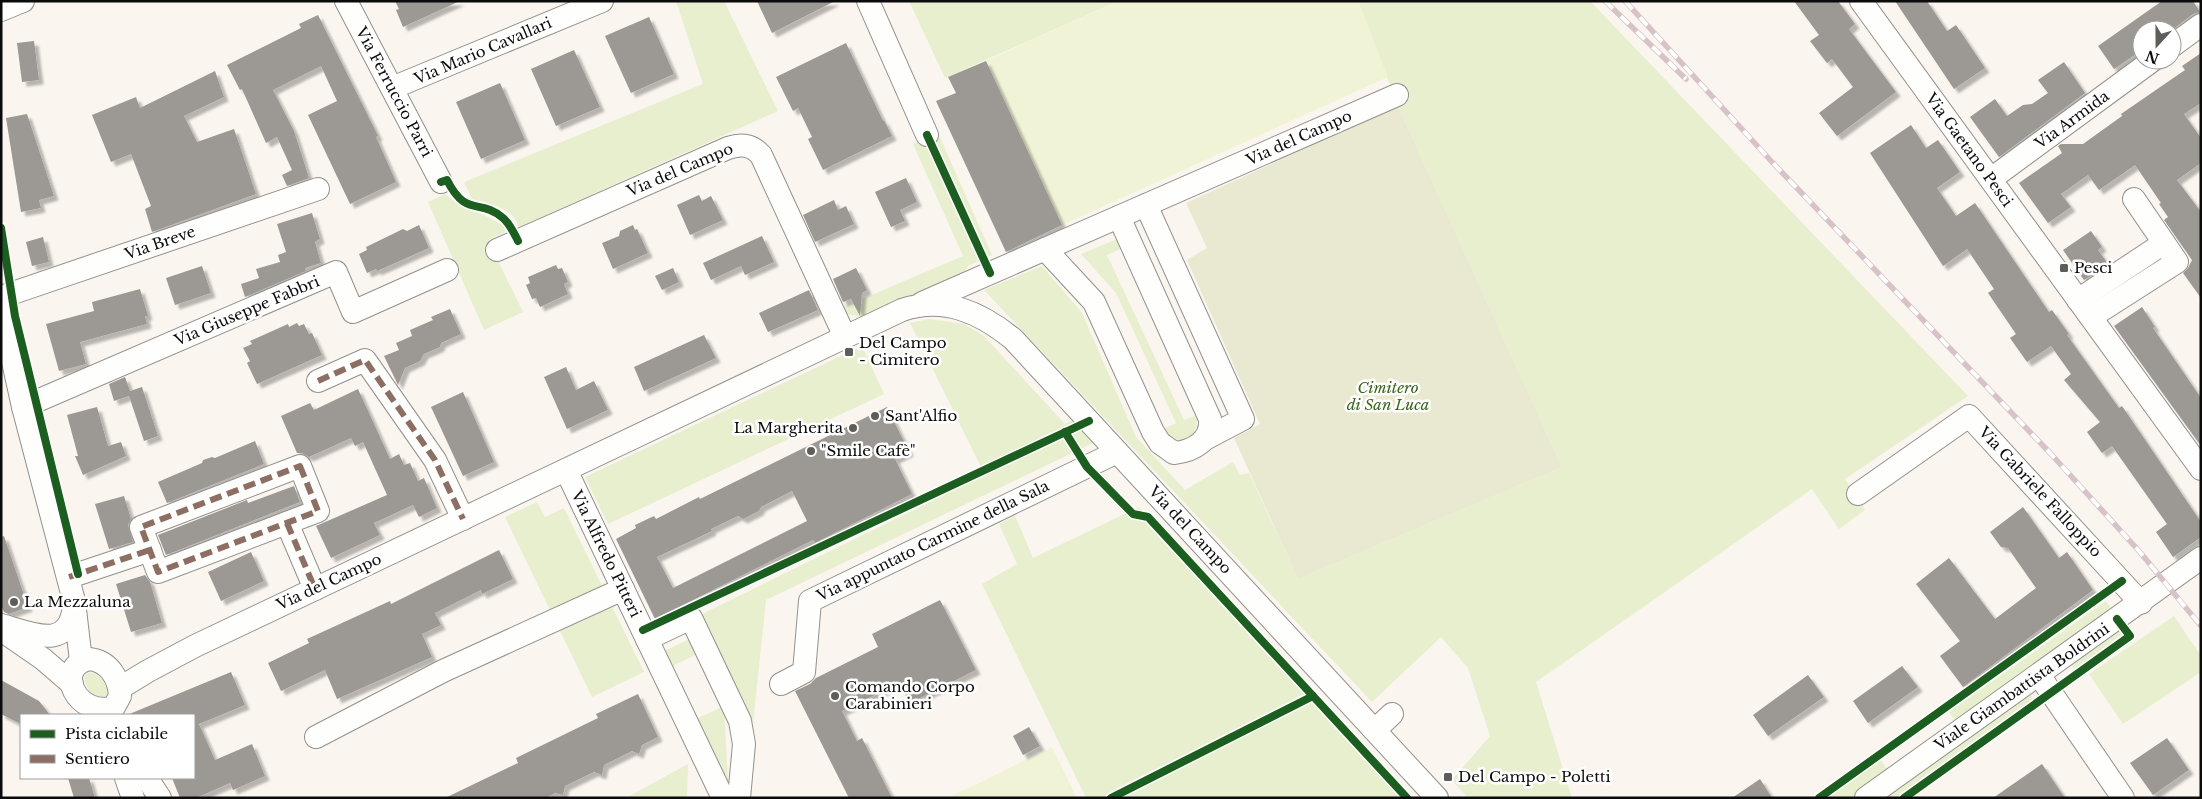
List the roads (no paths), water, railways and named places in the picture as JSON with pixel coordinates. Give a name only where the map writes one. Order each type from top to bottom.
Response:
[{"type":"street","points":[[1,10],[23,1]]},
{"type":"street","name":"Via Ferruccio Parri","points":[[346,1],[441,182]]},
{"type":"street","name":"Via Mario Cavallari","points":[[392,88],[602,1]]},
{"type":"street","points":[[868,1],[927,135]]},
{"type":"street","name":"Via Gaetano Pesci","points":[[1861,1],[2201,469]]},
{"type":"street","points":[[2182,39],[2201,25]]},
{"type":"street","name":"Via Armida","points":[[1991,179],[2139,70]]},
{"type":"street","name":"Via del Campo","points":[[119,702],[148,670],[463,518],[845,337],[1397,94]]},
{"type":"street","name":"Via del Campo","points":[[497,250],[728,148],[743,145],[750,146],[761,155],[845,337]]},
{"type":"street","name":"Via Breve","points":[[1,297],[318,190]]},
{"type":"street","points":[[2091,317],[2177,262],[2134,199]]},
{"type":"street","points":[[1045,249],[1094,302],[1153,432],[1160,442],[1174,453],[1192,448],[1205,439],[1244,419],[1146,205]]},
{"type":"street","points":[[1119,217],[1210,418],[1210,427],[1205,439]]},
{"type":"street","points":[[2078,300],[2164,243]]},
{"type":"street","name":"Via Giuseppe Fabbri","points":[[23,407],[336,272],[353,312],[447,270]]},
{"type":"street","name":"Via del Campo","points":[[919,305],[933,304],[969,312],[997,326],[1013,339],[1437,798]]},
{"type":"street","points":[[1,307],[23,407],[74,601],[86,667],[79,698],[90,710],[106,710],[119,702],[112,671],[86,667],[1,628]]},
{"type":"street","points":[[318,381],[365,360],[435,460],[463,518]]},
{"type":"street","name":"Via Gabriele Falloppio","points":[[1858,494],[1969,416],[2141,602]]},
{"type":"street","name":"Via appuntato Carmine della Sala","points":[[781,684],[804,672],[810,601],[1117,452]]},
{"type":"street","points":[[300,466],[318,511],[158,572],[150,550],[141,527],[300,466]]},
{"type":"street","name":"Via Alfredo Pitteri","points":[[566,470],[723,798]]},
{"type":"street","points":[[287,523],[314,589]]},
{"type":"street","points":[[69,577],[150,550]]},
{"type":"street","name":"Viale Giambattista Boldrini","points":[[1866,798],[2201,558]]},
{"type":"street","points":[[316,736],[443,671],[623,589]]},
{"type":"street","points":[[1,628],[41,636],[56,635],[67,629],[72,621],[74,601]]},
{"type":"street","points":[[646,639],[691,618],[740,721],[744,744],[739,798]]},
{"type":"street","name":"Via del Campo","points":[[86,667],[123,666],[142,663],[195,646]]},
{"type":"street","points":[[2038,675],[2123,798]]},
{"type":"street","points":[[1374,730],[1392,714]]},
{"type":"street","name":"Via Alfredo Pitteri","points":[[696,741],[706,776],[706,798]]},
{"type":"street","points":[[126,779],[132,798]]},
{"type":"street","points":[[148,779],[160,798]]},
{"type":"railway","points":[[1605,1],[1686,79]]},
{"type":"railway","points":[[1625,1],[1772,162],[2051,454],[2139,551],[2201,626]]},
{"type":"place","name":"Pesci","points":[[2064,268]]},
{"type":"place","name":"Del Campo - Cimitero","points":[[849,352]]},
{"type":"place","name":"Sant'Alfio","points":[[875,416]]},
{"type":"place","name":"La Margherita","points":[[853,428]]},
{"type":"place","name":"\"Smile Cafè\"","points":[[811,451]]},
{"type":"place","name":"La Mezzaluna","points":[[14,602]]},
{"type":"place","name":"Comando Corpo Carabinieri","points":[[835,696]]},
{"type":"place","name":"Del Campo - Poletti","points":[[1448,777]]},
{"type":"park label","name":"Cimitero di San Luca","points":[[1388,396]]}]
